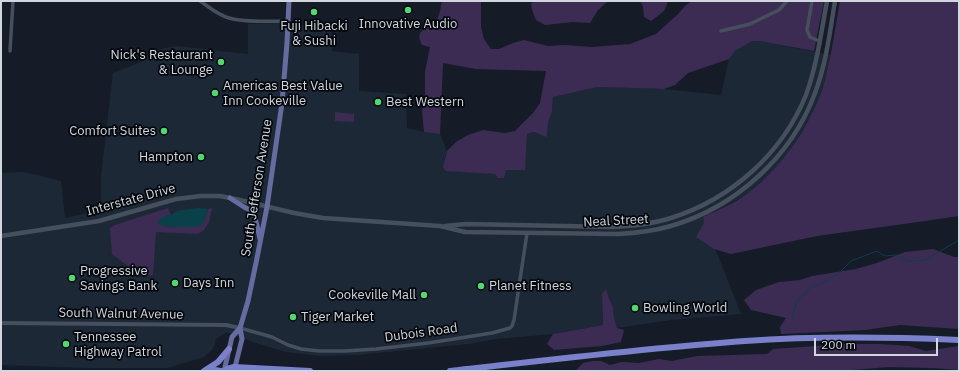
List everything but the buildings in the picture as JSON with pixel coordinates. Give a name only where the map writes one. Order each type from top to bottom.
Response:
[{"type":"highway","points":[[450,371],[628,351],[746,341],[858,338],[959,340]]},
{"type":"highway","points":[[206,371],[218,362],[229,349]]},
{"type":"highway","points":[[206,371],[223,371],[227,369],[310,371]]},
{"type":"main road","name":"South Jefferson Avenue","points":[[234,369],[242,339],[240,328],[251,286],[267,207],[282,103],[289,1]]},
{"type":"main road","name":"Neal Street","points":[[267,207],[323,218],[440,226],[466,224],[612,228],[650,223],[671,218],[718,197],[746,177],[777,146],[800,108],[810,82],[827,1]]},
{"type":"main road","name":"Neal Street","points":[[440,226],[465,232],[618,234],[657,230],[671,226],[703,214],[722,204],[746,188],[768,168],[786,146],[803,120],[816,91],[822,72],[835,1]]},
{"type":"main road","name":"Interstate Drive","points":[[1,236],[99,222],[163,202],[188,197],[210,196],[230,198],[267,207]]},
{"type":"main road","points":[[230,198],[252,211],[256,219],[260,241]]},
{"type":"main road","name":"South Jefferson Avenue","points":[[223,371],[232,336],[240,328]]},
{"type":"street","points":[[10,51],[13,1]]},
{"type":"street","points":[[200,1],[217,13],[230,18],[245,20],[288,21]]},
{"type":"street","points":[[721,31],[750,24],[779,10],[787,1]]},
{"type":"street","points":[[812,1],[807,30],[810,37],[819,42]]},
{"type":"street","name":"Dubois Road","points":[[240,328],[272,337],[288,345],[301,349],[339,351],[376,349],[425,343],[492,333],[510,328],[514,320],[527,233]]},
{"type":"street","name":"South Walnut Avenue","points":[[1,323],[226,325],[240,328]]},
{"type":"shaded area","points":[[442,1],[481,1],[481,27],[484,39],[491,49],[499,49],[524,40],[548,46],[564,45],[592,47],[630,44],[656,34],[692,1],[824,1],[814,51],[752,41],[735,51],[729,59],[688,73],[675,85],[664,89],[598,87],[553,97],[547,137],[534,132],[527,134],[525,170],[506,170],[504,178],[498,178],[495,174],[446,171],[443,167],[447,151],[456,142],[468,135],[483,130],[505,133],[515,131],[533,113],[540,103],[546,71],[476,69],[443,63],[440,134],[424,132],[422,110],[425,94],[425,72],[430,47],[422,45],[419,36],[422,31],[431,26],[438,18]]},
{"type":"shaded area","points":[[535,1],[608,1],[598,10],[590,23],[573,22],[545,25],[536,20],[531,3]]},
{"type":"shaded area","points":[[640,1],[668,2],[664,11],[651,21],[644,17],[643,6]]},
{"type":"shaded area","points":[[840,1],[959,1],[959,216],[817,236],[731,254],[714,249],[696,237],[704,223],[703,217],[738,200],[760,183],[793,146],[810,117],[823,87]]},
{"type":"shaded area","points":[[279,23],[331,28],[332,51],[359,54],[359,91],[406,94],[407,128],[440,134],[447,151],[444,160],[495,174],[498,178],[526,146],[527,134],[534,132],[547,136],[553,97],[598,87],[664,89],[721,95],[729,59],[735,51],[752,41],[759,41],[831,55],[823,87],[811,117],[790,150],[771,173],[748,193],[703,218],[741,314],[671,320],[617,328],[613,307],[606,289],[602,294],[603,325],[553,334],[358,355],[319,356],[286,352],[227,332],[216,339],[212,350],[204,357],[167,368],[90,368],[1,365],[1,173],[25,172],[61,181],[65,218],[101,210],[101,177],[113,73],[141,62],[152,51],[177,46],[248,54],[248,24]]},
{"type":"shaded area","points":[[335,112],[354,114],[354,122],[335,121]]},
{"type":"shaded area","points":[[168,208],[171,215],[166,216],[163,226],[183,227],[199,226],[205,218],[208,209],[212,208],[209,222],[204,230],[198,234],[156,232],[153,275],[145,276],[137,273],[112,254],[110,228],[115,225]]},
{"type":"shaded area","points":[[198,208],[208,209],[207,214],[200,226],[179,227],[159,225],[158,222],[161,218],[171,215],[177,211]]},
{"type":"shaded area","points":[[933,249],[954,257],[959,257],[959,329],[900,325],[865,330],[781,334],[780,327],[786,318],[751,310],[744,300],[756,290],[779,282],[800,280],[812,276],[856,269],[877,263],[905,252]]},
{"type":"shaded area","points":[[606,289],[613,307],[617,328],[624,330],[621,342],[602,346],[554,350],[547,344],[553,334],[603,325],[602,294]]},
{"type":"shaded area","points":[[844,344],[909,346],[926,351],[959,346],[959,370],[888,367],[841,371],[576,370],[583,363],[592,361],[601,361],[610,365],[622,362],[639,363],[659,359],[672,361],[697,356],[767,354],[773,349]]},
{"type":"waterway","points":[[792,319],[797,301],[812,287],[839,273],[851,261],[877,251],[885,256],[896,255],[908,261],[925,260],[959,240]]},
{"type":"place","name":"Innovative Audio","points":[[408,10]]},
{"type":"place","name":"Fuji Hibacki & Sushi","points":[[314,12]]},
{"type":"place","name":"Nick's Restaurant & Lounge","points":[[221,62]]},
{"type":"place","name":"Americas Best Value Inn Cookeville","points":[[215,93]]},
{"type":"place","name":"Best Western","points":[[378,102]]},
{"type":"place","name":"Comfort Suites","points":[[164,131]]},
{"type":"place","name":"Hampton","points":[[201,157]]},
{"type":"place","name":"Progressive Savings Bank","points":[[72,278]]},
{"type":"place","name":"Days Inn","points":[[175,283]]},
{"type":"place","name":"Planet Fitness","points":[[481,286]]},
{"type":"place","name":"Cookeville Mall","points":[[424,295]]},
{"type":"place","name":"Bowling World","points":[[635,308]]},
{"type":"place","name":"Tiger Market","points":[[293,317]]},
{"type":"place","name":"Tennessee Highway Patrol","points":[[66,344]]}]
